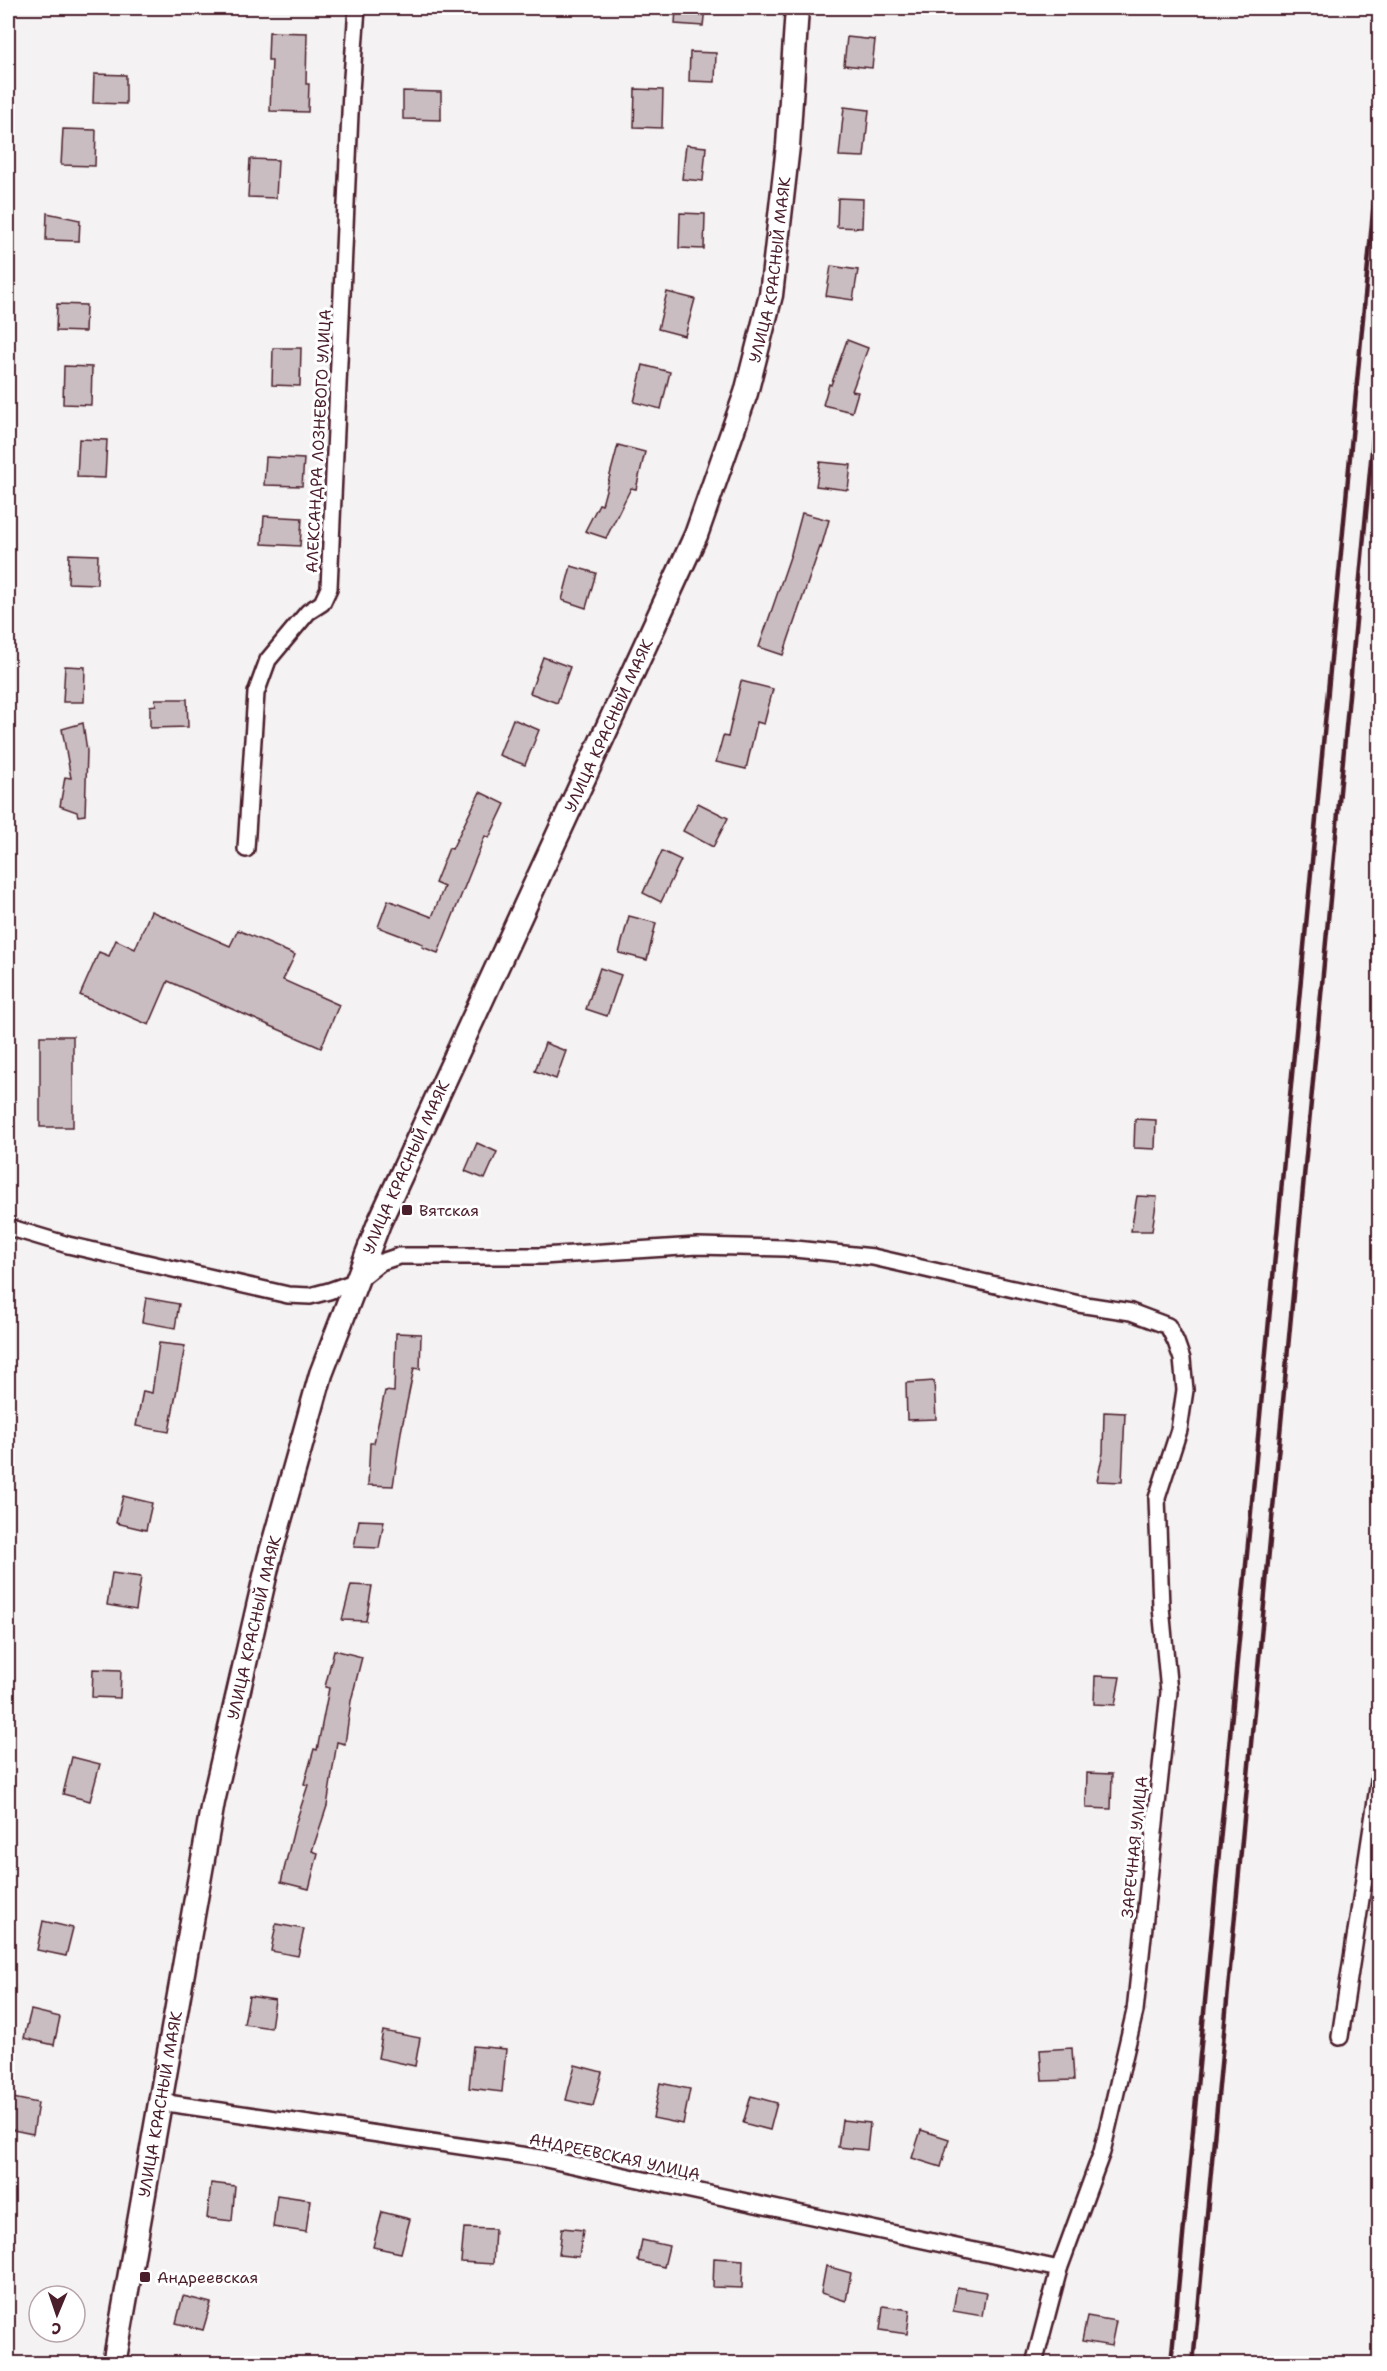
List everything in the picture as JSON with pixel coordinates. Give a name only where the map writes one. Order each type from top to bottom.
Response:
[{"type":"street","name":"АЛЕКСАНДРА ЛОЗНЕВОГО УЛИЦА","points":[[246,849],[256,693],[260,678],[268,660],[308,612],[322,603],[329,588],[350,103],[357,8]]},
{"type":"street","name":"УЛИЦА КРАСНЫЙ МАЯК","points":[[114,2364],[213,1802],[269,1559],[321,1374],[379,1223],[696,535],[746,393],[771,295],[788,146],[797,8]]},
{"type":"street","points":[[8,1227],[68,1245],[288,1295],[310,1296],[357,1281]]},
{"type":"street","name":"ЗАРЕЧНАЯ УЛИЦА","points":[[357,1281],[381,1262],[399,1256],[542,1256],[697,1246],[785,1248],[873,1257],[1079,1304],[1131,1312],[1168,1326],[1182,1359],[1185,1390],[1179,1430],[1157,1498],[1161,1607],[1169,1692],[1136,1999],[1102,2152],[1059,2269],[1034,2364]]},
{"type":"street","points":[[1340,2037],[1380,1774]]},
{"type":"street","name":"АНДРЕЕВСКАЯ УЛИЦА","points":[[160,2102],[541,2158],[1059,2269]]},
{"type":"building","points":[[676,8],[705,8],[703,26],[675,24]]},
{"type":"building","points":[[269,32],[307,33],[308,112],[270,111],[272,60],[268,60]]},
{"type":"building","points":[[847,37],[875,40],[872,68],[844,65]]},
{"type":"building","points":[[690,52],[716,53],[715,82],[689,81]]},
{"type":"building","points":[[94,74],[126,75],[126,104],[93,103]]},
{"type":"building","points":[[635,89],[663,90],[662,128],[634,127]]},
{"type":"building","points":[[403,91],[441,92],[441,120],[403,119]]},
{"type":"building","points":[[844,107],[869,110],[864,157],[839,156]]},
{"type":"building","points":[[63,129],[96,130],[95,166],[61,165]]},
{"type":"building","points":[[686,145],[706,147],[703,181],[682,179]]},
{"type":"building","points":[[250,159],[278,160],[276,198],[248,197]]},
{"type":"building","points":[[838,198],[863,199],[862,228],[837,227]]},
{"type":"building","points":[[47,213],[80,220],[79,241],[46,240]]},
{"type":"building","points":[[680,213],[705,214],[704,249],[679,248]]},
{"type":"building","points":[[831,266],[858,270],[853,300],[826,296]]},
{"type":"building","points":[[667,292],[695,299],[685,336],[658,329]]},
{"type":"building","points":[[57,304],[86,305],[85,332],[56,331]]},
{"type":"building","points":[[847,340],[868,348],[852,391],[858,392],[852,412],[823,405]]},
{"type":"building","points":[[273,348],[301,348],[300,386],[272,385]]},
{"type":"building","points":[[643,365],[670,372],[661,409],[634,402]]},
{"type":"building","points":[[64,366],[92,367],[91,405],[63,404]]},
{"type":"building","points":[[79,439],[107,440],[105,478],[77,477]]},
{"type":"building","points":[[618,445],[645,452],[636,489],[631,488],[606,538],[585,531],[599,504],[602,505]]},
{"type":"building","points":[[266,457],[304,459],[302,486],[264,485]]},
{"type":"building","points":[[820,462],[851,465],[848,490],[816,486]]},
{"type":"building","points":[[802,513],[829,520],[783,655],[759,647],[791,554]]},
{"type":"building","points":[[264,516],[302,518],[300,546],[262,544]]},
{"type":"building","points":[[69,554],[98,555],[97,584],[68,583]]},
{"type":"building","points":[[571,566],[596,573],[586,608],[562,600]]},
{"type":"building","points":[[543,657],[570,667],[557,703],[530,693]]},
{"type":"building","points":[[65,666],[85,667],[84,702],[63,702]]},
{"type":"building","points":[[741,681],[773,689],[764,724],[757,722],[746,769],[716,762],[723,736],[728,737]]},
{"type":"building","points":[[155,699],[187,699],[188,727],[150,728],[150,706],[156,705]]},
{"type":"building","points":[[513,719],[539,730],[525,765],[499,755]]},
{"type":"building","points":[[83,723],[87,751],[85,815],[78,816],[77,812],[60,806],[65,777],[71,778],[62,729]]},
{"type":"building","points":[[480,792],[505,804],[489,838],[485,836],[438,953],[422,947],[423,944],[378,927],[388,900],[432,917],[444,887],[435,883],[449,848],[452,849]]},
{"type":"building","points":[[698,803],[728,818],[713,847],[683,831]]},
{"type":"building","points":[[662,851],[681,860],[661,902],[643,893]]},
{"type":"building","points":[[151,911],[230,946],[238,930],[295,955],[283,980],[339,1005],[321,1048],[168,981],[149,1025],[80,995],[99,952],[109,956],[116,940],[135,949]]},
{"type":"building","points":[[629,916],[656,923],[647,960],[619,953]]},
{"type":"building","points":[[600,968],[621,975],[607,1016],[586,1009]]},
{"type":"building","points":[[40,1036],[73,1036],[73,1127],[40,1127]]},
{"type":"building","points":[[545,1043],[566,1051],[556,1079],[535,1071]]},
{"type":"building","points":[[1135,1119],[1156,1120],[1155,1149],[1134,1148]]},
{"type":"building","points":[[477,1143],[497,1152],[485,1179],[465,1171]]},
{"type":"building","points":[[1137,1196],[1157,1197],[1152,1231],[1131,1231]]},
{"type":"building","points":[[146,1298],[179,1304],[175,1328],[142,1322]]},
{"type":"building","points":[[396,1333],[421,1334],[420,1369],[414,1368],[393,1486],[368,1485],[370,1443],[374,1443],[385,1391],[394,1392]]},
{"type":"building","points":[[159,1343],[185,1346],[169,1432],[136,1426],[143,1391],[152,1393]]},
{"type":"building","points":[[934,1381],[936,1419],[907,1420],[906,1383]]},
{"type":"building","points":[[1104,1412],[1125,1413],[1122,1482],[1097,1481],[1103,1453]]},
{"type":"building","points":[[123,1496],[152,1503],[146,1530],[116,1523]]},
{"type":"building","points":[[359,1520],[384,1521],[379,1548],[354,1547]]},
{"type":"building","points":[[112,1573],[141,1577],[136,1610],[107,1605]]},
{"type":"building","points":[[351,1585],[372,1586],[366,1621],[342,1620]]},
{"type":"building","points":[[334,1650],[362,1657],[351,1701],[345,1744],[337,1742],[327,1806],[312,1851],[318,1853],[309,1889],[281,1882],[308,1785],[304,1784],[314,1749],[317,1750],[329,1688],[325,1687]]},
{"type":"building","points":[[93,1669],[121,1670],[120,1698],[92,1697]]},
{"type":"building","points":[[1095,1676],[1120,1677],[1115,1705],[1094,1704]]},
{"type":"building","points":[[72,1757],[100,1764],[90,1801],[63,1794]]},
{"type":"building","points":[[1087,1773],[1112,1774],[1111,1809],[1086,1808]]},
{"type":"building","points":[[43,1921],[73,1928],[66,1956],[37,1950]]},
{"type":"building","points":[[276,1924],[304,1929],[298,1956],[271,1951]]},
{"type":"building","points":[[249,1996],[275,2000],[271,2028],[244,2024]]},
{"type":"building","points":[[31,2010],[60,2017],[54,2045],[24,2038]]},
{"type":"building","points":[[383,2031],[420,2038],[415,2066],[378,2058]]},
{"type":"building","points":[[473,2046],[506,2049],[502,2092],[469,2088]]},
{"type":"building","points":[[1072,2048],[1074,2080],[1042,2081],[1040,2050]]},
{"type":"building","points":[[575,2065],[602,2072],[593,2106],[566,2100]]},
{"type":"building","points":[[660,2083],[690,2089],[683,2124],[653,2118]]},
{"type":"building","points":[[751,2096],[777,2103],[770,2130],[743,2123]]},
{"type":"building","points":[[13,2098],[38,2103],[33,2134],[8,2129]]},
{"type":"building","points":[[842,2120],[870,2123],[867,2150],[838,2147]]},
{"type":"building","points":[[921,2130],[949,2139],[941,2167],[912,2158]]},
{"type":"building","points":[[211,2183],[235,2186],[232,2221],[207,2218]]},
{"type":"building","points":[[277,2195],[310,2200],[306,2232],[273,2227]]},
{"type":"building","points":[[382,2212],[410,2219],[401,2253],[373,2247]]},
{"type":"building","points":[[464,2228],[495,2229],[493,2264],[461,2262]]},
{"type":"building","points":[[562,2228],[583,2230],[579,2257],[559,2255]]},
{"type":"building","points":[[642,2240],[669,2246],[664,2267],[638,2261]]},
{"type":"building","points":[[714,2258],[743,2260],[742,2288],[713,2287]]},
{"type":"building","points":[[826,2266],[851,2273],[846,2301],[821,2293]]},
{"type":"building","points":[[957,2287],[986,2292],[982,2316],[953,2311]]},
{"type":"building","points":[[183,2296],[211,2303],[203,2330],[176,2323]]},
{"type":"building","points":[[883,2306],[910,2310],[907,2334],[880,2330]]},
{"type":"building","points":[[1087,2316],[1116,2321],[1111,2346],[1082,2341]]},
{"type":"railway","points":[[1171,2364],[1380,137]]},
{"type":"railway","points":[[1193,2364],[1380,364]]},
{"type":"place","name":"Вятская","points":[[407,1210]]},
{"type":"place","name":"Андреевская","points":[[145,2277]]}]
